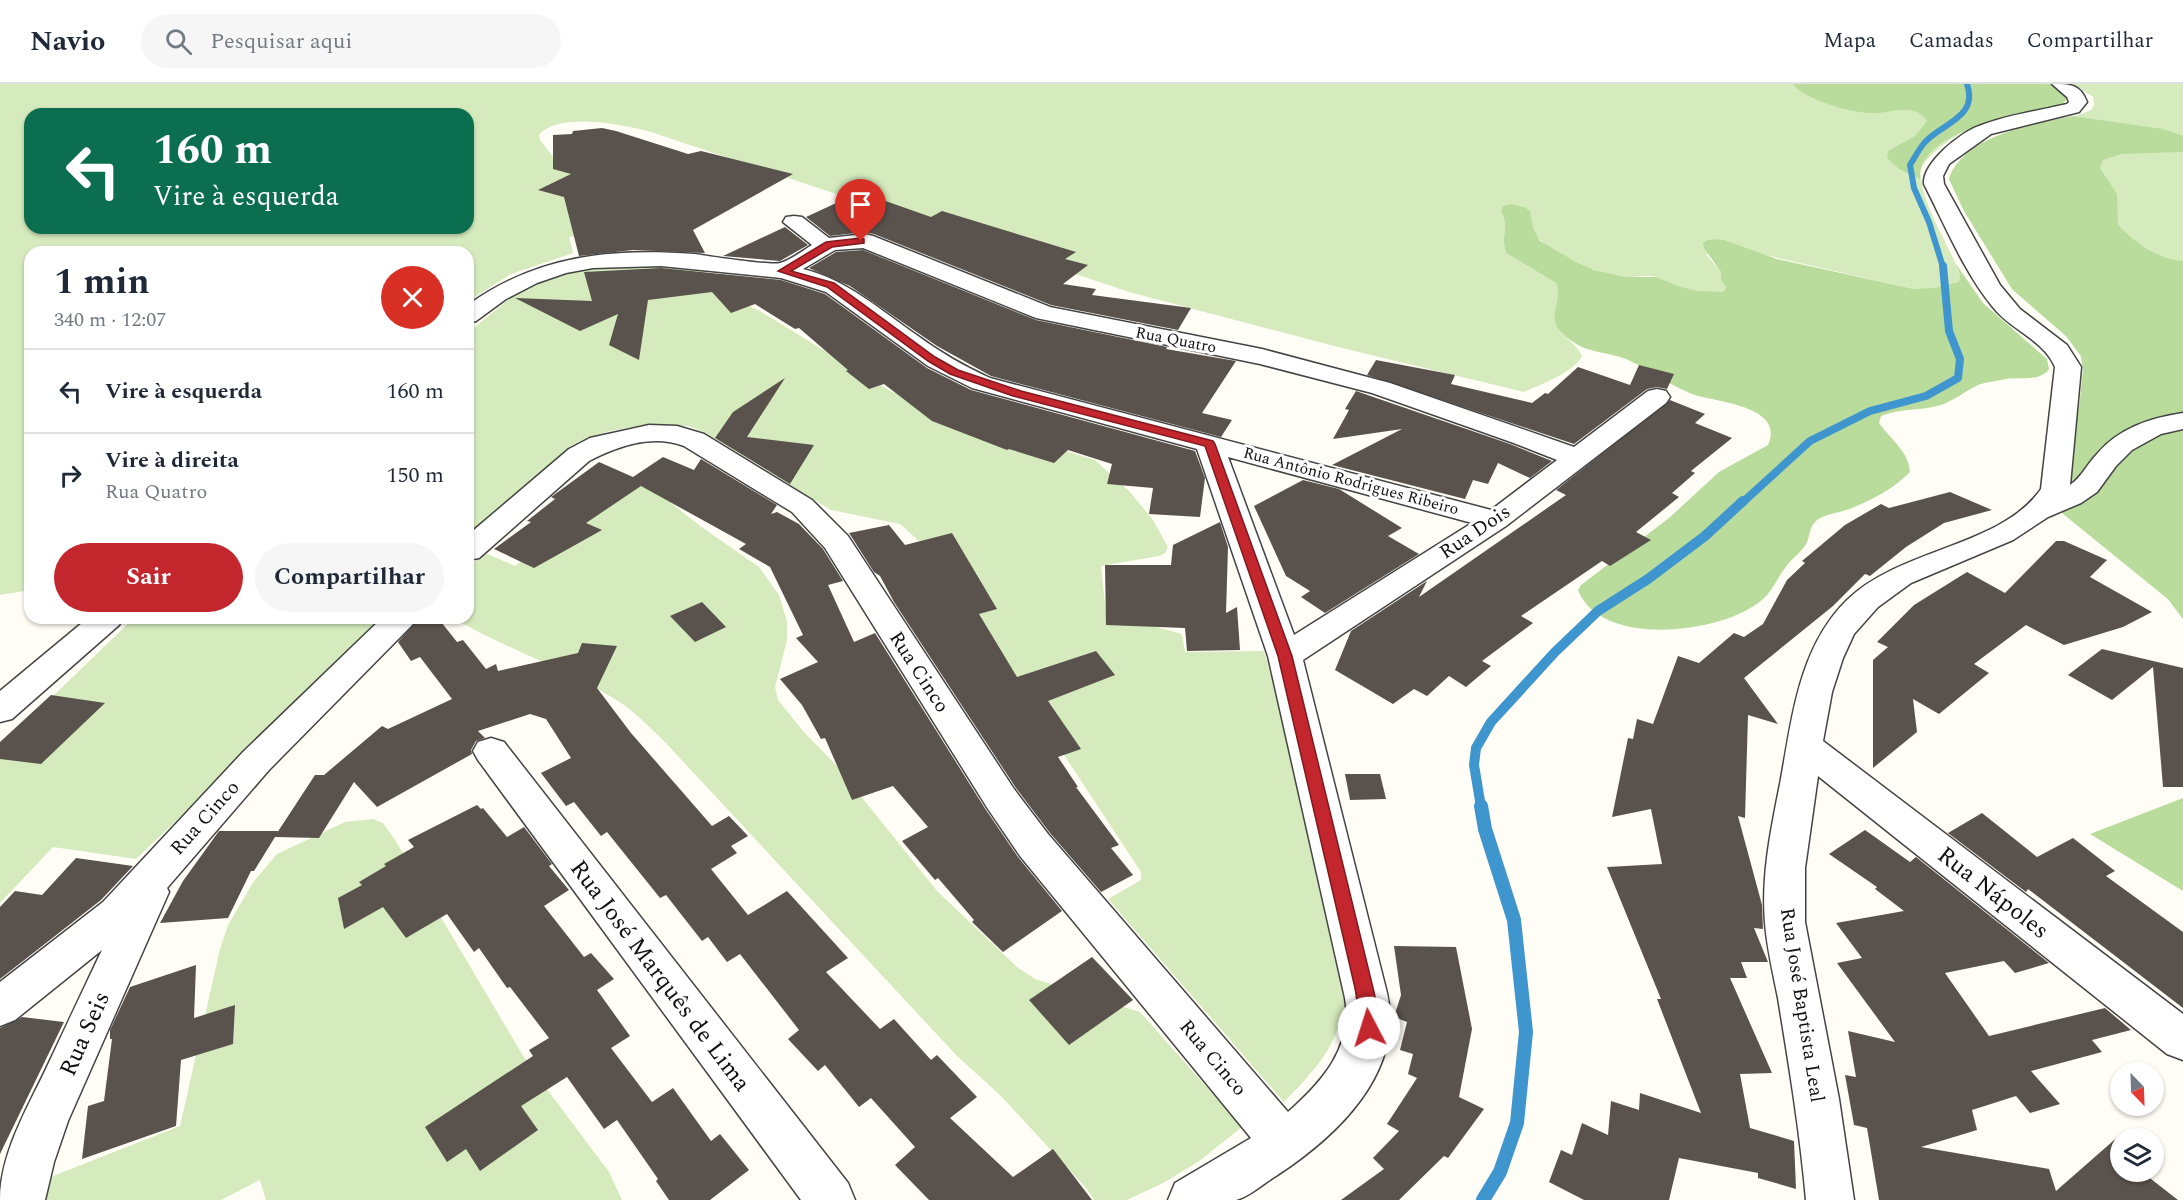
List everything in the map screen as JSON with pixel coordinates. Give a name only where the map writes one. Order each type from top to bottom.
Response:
[{"type":"street","points":[[2042,510],[2055,489],[2068,367],[2066,359],[2052,344],[2011,313],[1994,294],[1934,184],[1933,176],[1941,162],[1984,130],[2073,108],[2078,102],[2075,94],[2061,84]]},
{"type":"street","points":[[794,222],[827,246]]},
{"type":"street","name":"Rua Quatro","points":[[783,271],[827,246],[846,242],[865,242],[1044,313],[1262,357],[1381,388],[1521,436],[1576,458]]},
{"type":"street","name":"Rua Antônio Rodrigues Ribeiro","points":[[474,311],[489,299],[528,278],[570,265],[593,261],[661,258],[783,271],[831,285],[932,359],[954,372],[1017,393],[1496,520]]},
{"type":"street","name":"Rua Dois","points":[[1285,656],[1496,520],[1658,397]]},
{"type":"street","name":"Rua José Baptista Leal","points":[[1830,1200],[1818,1113],[1785,921],[1787,848],[1811,704],[1834,640],[1849,617],[1885,585],[1913,570],[1991,538],[2075,495],[2098,473],[2105,460],[2140,433],[2165,423],[2183,421]]},
{"type":"street","name":"Rua Cinco","points":[[474,546],[579,455],[600,444],[635,435],[664,433],[686,436],[801,506],[837,543],[1001,798],[1034,845],[1285,1143]]},
{"type":"street","points":[[1192,1200],[1285,1143],[1312,1122],[1348,1080],[1358,1063],[1369,1028],[1364,988],[1285,656],[1209,444]]},
{"type":"street","points":[[5,700],[100,624]]},
{"type":"street","name":"Rua Cinco","points":[[0,1007],[117,914],[256,761],[394,624]]},
{"type":"street","name":"Rua Nápoles","points":[[1804,746],[2183,1040]]},
{"type":"street","name":"Rua José Marquês de Lima","points":[[491,751],[831,1200]]},
{"type":"street","name":"Rua Seis","points":[[21,1200],[30,1162],[45,1121],[158,871]]},
{"type":"green space","points":[[0,84],[2049,84],[2067,100],[2063,104],[2004,117],[1967,130],[1935,152],[1920,168],[1930,210],[1960,275],[1959,282],[1943,288],[1914,289],[1761,254],[1706,254],[1721,272],[1721,279],[1726,288],[1723,292],[1689,289],[1652,276],[1624,277],[1579,264],[1549,248],[1538,237],[1531,225],[1530,211],[1525,207],[1511,204],[1501,211],[1505,223],[1506,253],[1556,283],[1558,288],[1555,315],[1557,326],[1582,356],[1573,367],[1565,372],[1524,392],[1338,347],[1129,292],[651,132],[593,122],[561,123],[548,128],[539,135],[540,140],[560,166],[582,181],[589,234],[569,237],[573,253],[511,274],[474,297],[474,246],[24,246],[24,591],[0,595]]},
{"type":"green space","points":[[1793,84],[2049,84],[2067,96],[2063,104],[2056,108],[1997,120],[1953,136],[1936,148],[1924,162],[1920,179],[1899,169],[1887,158],[1888,151],[1915,136],[1927,121],[1922,115],[1910,110],[1866,113],[1843,108],[1808,95]]},
{"type":"green space","points":[[2073,84],[2183,84],[2183,619],[2168,599],[2062,513],[2080,400],[2083,370],[2081,356],[2066,336],[2012,289],[1964,211],[1949,179],[1955,166],[1961,160],[1972,151],[2001,135],[2091,110],[2094,105],[2093,97]]},
{"type":"green space","points":[[2072,116],[2163,129],[2183,136],[2183,152],[2121,154],[2103,160],[2100,168],[2117,194],[2118,225],[2147,249],[2173,260],[2183,261],[2183,417],[2144,424],[2115,440],[2065,493],[2080,400],[2083,370],[2081,356],[2066,336],[2012,289],[1964,211],[1949,179],[1957,164],[1984,142],[2020,128]]},
{"type":"green space","points":[[1511,204],[1525,207],[1530,211],[1533,228],[1540,241],[1576,262],[1594,270],[1625,277],[1656,277],[1698,291],[1723,292],[1726,288],[1721,279],[1721,272],[1704,248],[1703,243],[1713,239],[1724,240],[1777,259],[1914,289],[1935,288],[1959,282],[1960,275],[1956,264],[1983,303],[2047,359],[2049,369],[2040,376],[2006,379],[1978,385],[1941,405],[1881,416],[1879,423],[1906,457],[1910,472],[1875,497],[1817,520],[1812,526],[1808,541],[1787,565],[1770,591],[1746,610],[1722,620],[1695,627],[1665,630],[1637,628],[1611,621],[1591,609],[1578,590],[1581,585],[1669,518],[1719,472],[1768,445],[1771,432],[1767,421],[1757,413],[1730,403],[1692,394],[1626,359],[1584,348],[1567,337],[1557,327],[1555,321],[1558,295],[1556,283],[1506,253],[1505,223],[1501,211],[1503,206]]},
{"type":"green space","points":[[642,261],[707,269],[700,286],[760,311],[892,392],[970,422],[1095,460],[1130,492],[1153,520],[1168,547],[1165,553],[1159,556],[1101,566],[1106,613],[1182,634],[1185,652],[1264,651],[1279,702],[1346,998],[1338,1030],[1332,1043],[1316,1067],[1284,1102],[1108,899],[1141,880],[1141,872],[1001,659],[946,565],[900,524],[831,510],[704,432],[688,426],[648,424],[610,431],[569,447],[474,537],[474,328],[522,288],[570,269]]},
{"type":"green space","points":[[2183,427],[2183,619],[2168,599],[2062,513],[2086,497],[2117,461],[2154,436]]},
{"type":"green space","points":[[639,478],[703,528],[759,567],[779,595],[787,622],[787,640],[775,687],[778,700],[803,731],[835,764],[937,891],[1017,967],[1035,979],[1140,1012],[1242,1127],[1199,1161],[1165,1182],[1127,1200],[1094,1200],[1087,1189],[1001,1096],[957,1056],[641,719],[598,689],[464,624],[474,624],[474,563],[485,553],[515,566]]},
{"type":"green space","points":[[128,624],[383,624],[136,859],[53,847],[0,903],[0,747]]},
{"type":"green space","points":[[2183,798],[2183,891],[2090,834]]},
{"type":"green space","points":[[373,819],[383,823],[395,840],[528,1064],[609,1172],[622,1200],[266,1200],[260,1180],[221,1200],[45,1200],[48,1178],[180,1126],[220,949],[228,925],[254,881],[277,854],[345,822]]},
{"type":"building","points":[[602,128],[688,154],[701,151],[793,174],[693,230],[705,253],[633,250],[579,256],[564,197],[538,190],[571,174],[553,169],[553,135]]},
{"type":"building","points":[[860,192],[931,217],[942,211],[1076,252],[1065,259],[1088,265],[1063,284],[1096,289],[1092,295],[1191,308],[1178,330],[1051,305],[874,234],[865,232],[830,236],[806,217]]},
{"type":"building","points":[[785,227],[808,245],[780,261],[723,256]]},
{"type":"building","points":[[863,250],[1036,320],[1167,347],[1166,349],[1236,361],[1202,413],[1232,420],[1221,437],[991,376],[937,346],[850,286],[809,268],[836,252]]},
{"type":"building","points":[[661,268],[781,280],[825,294],[927,368],[971,390],[1195,451],[1205,478],[1200,517],[1149,514],[1153,488],[1107,484],[1112,464],[1068,450],[1054,463],[1007,450],[932,421],[884,384],[869,389],[799,328],[795,329],[755,304],[731,313],[712,292],[648,300],[639,360],[609,345],[618,314],[580,331],[515,298],[592,301],[584,272]]},
{"type":"building","points":[[1376,360],[1455,375],[1451,384],[1532,403],[1545,393],[1548,394],[1578,367],[1630,385],[1639,365],[1674,374],[1667,389],[1657,387],[1647,389],[1574,444],[1367,375]]},
{"type":"building","points":[[785,378],[747,437],[814,445],[790,484],[715,438],[733,412]]},
{"type":"building","points":[[1356,391],[1510,444],[1552,461],[1530,478],[1498,463],[1488,484],[1473,480],[1465,499],[1332,465],[1402,429],[1333,439],[1349,410],[1345,409]]},
{"type":"building","points":[[1670,400],[1705,414],[1695,423],[1732,438],[1691,471],[1695,473],[1672,493],[1679,497],[1636,532],[1651,540],[1610,566],[1602,561],[1521,616],[1533,623],[1482,661],[1491,666],[1466,687],[1449,676],[1427,696],[1414,689],[1393,704],[1335,670],[1351,631],[1427,581],[1419,597],[1566,495],[1556,490]]},
{"type":"building","points":[[663,457],[694,470],[701,459],[777,505],[771,514],[777,512],[799,524],[823,549],[843,581],[828,585],[854,642],[875,633],[986,810],[1018,857],[1062,911],[1003,952],[972,922],[974,920],[938,878],[935,880],[902,841],[928,827],[893,786],[852,800],[825,738],[821,739],[802,705],[780,679],[818,662],[796,638],[803,635],[770,567],[739,549],[746,544],[641,486],[586,523],[602,530],[534,568],[494,549],[531,522],[527,521],[555,499],[551,497],[599,462],[633,477]]},
{"type":"building","points":[[1303,480],[1339,489],[1402,528],[1388,536],[1419,554],[1325,613],[1301,597],[1310,591],[1286,576],[1254,506]]},
{"type":"building","points":[[1950,492],[1992,510],[1944,523],[1906,547],[1870,576],[1865,574],[1833,606],[1744,678],[1778,724],[1748,715],[1745,818],[1738,816],[1762,905],[1763,929],[1754,928],[1768,962],[1741,962],[1747,978],[1730,978],[1772,1073],[1740,1074],[1750,1128],[1794,1141],[1796,1189],[1758,1178],[1758,1173],[1679,1158],[1669,1200],[1584,1200],[1549,1182],[1561,1150],[1572,1155],[1582,1123],[1608,1135],[1611,1101],[1639,1110],[1640,1093],[1701,1113],[1657,999],[1661,999],[1607,867],[1662,864],[1651,809],[1612,817],[1628,738],[1633,739],[1637,719],[1653,724],[1678,656],[1699,663],[1734,633],[1744,637],[1763,624],[1787,580],[1805,563],[1802,561],[1845,525],[1881,504],[1889,508]]},
{"type":"building","points":[[1220,522],[1228,547],[1226,613],[1237,607],[1240,650],[1187,651],[1185,628],[1106,625],[1105,565],[1171,565],[1173,545]]},
{"type":"building","points":[[889,525],[905,545],[952,533],[997,609],[979,614],[1017,677],[1096,651],[1115,675],[1048,701],[1081,749],[1058,757],[1078,787],[1076,787],[1119,845],[1111,848],[1133,875],[1101,892],[1050,833],[1016,788],[894,602],[880,576],[874,572],[849,533]]},
{"type":"building","points":[[2056,541],[2064,541],[2107,560],[2090,577],[2152,612],[2123,627],[2064,645],[2026,625],[1974,664],[1989,673],[1939,714],[1913,699],[1917,732],[1873,768],[1873,660],[1888,647],[1877,642],[1914,605],[1967,572],[2005,593]]},
{"type":"building","points":[[702,602],[726,627],[695,642],[670,616]]},
{"type":"building","points":[[414,624],[443,624],[457,642],[463,640],[486,669],[496,664],[498,671],[578,653],[582,643],[617,646],[597,688],[631,733],[712,826],[729,816],[748,836],[731,846],[737,853],[711,869],[748,915],[787,891],[848,958],[826,972],[880,1029],[894,1019],[931,1060],[937,1055],[977,1097],[950,1118],[1013,1177],[1053,1149],[1092,1200],[929,1200],[895,1165],[915,1147],[871,1098],[859,1107],[825,1065],[818,1071],[788,1039],[799,1030],[740,954],[727,962],[708,937],[702,941],[666,895],[660,898],[607,832],[601,836],[574,802],[566,806],[541,773],[571,758],[546,719],[530,714],[478,731],[485,738],[476,741],[471,750],[472,754],[377,807],[354,782],[319,838],[275,837],[254,871],[251,871],[228,918],[160,923],[183,881],[219,831],[278,831],[277,833],[315,775],[324,775],[382,726],[388,729],[452,699],[420,657],[411,661],[398,642]]},
{"type":"building","points":[[2102,649],[2183,668],[2183,787],[2163,787],[2153,667],[2112,700],[2068,675]]},
{"type":"building","points":[[51,695],[105,703],[41,764],[0,759],[0,742]]},
{"type":"building","points":[[1345,774],[1380,774],[1386,799],[1350,800]]},
{"type":"building","points":[[477,805],[483,808],[507,837],[524,827],[552,864],[549,866],[569,890],[544,906],[584,957],[591,953],[614,979],[597,990],[630,1036],[611,1048],[652,1102],[673,1088],[711,1141],[720,1134],[749,1170],[710,1200],[669,1200],[656,1181],[658,1179],[617,1120],[604,1129],[567,1077],[521,1106],[538,1130],[480,1171],[466,1149],[447,1162],[425,1127],[533,1056],[529,1050],[549,1038],[510,987],[507,988],[479,948],[474,952],[447,914],[406,938],[383,907],[344,929],[338,898],[362,885],[359,882],[386,866],[384,864],[414,847],[408,840]]},
{"type":"building","points":[[1982,813],[2037,857],[2073,838],[2115,871],[2106,876],[2183,932],[2183,1008],[2028,889],[2026,892],[1948,833]]},
{"type":"building","points":[[1865,830],[1910,862],[1916,857],[2049,963],[2015,973],[2004,961],[1945,973],[1989,1036],[2105,1008],[2131,1030],[2092,1040],[2102,1052],[2031,1071],[2060,1104],[2030,1113],[2016,1096],[1972,1110],[1977,1130],[1921,1147],[2049,1169],[2056,1191],[2110,1144],[2110,1182],[2155,1182],[2178,1200],[1879,1200],[1867,1128],[1854,1125],[1845,1075],[1856,1077],[1848,1031],[1895,1042],[1837,963],[1862,958],[1836,923],[1904,911],[1875,889],[1877,887],[1829,854]]},
{"type":"building","points":[[76,858],[133,866],[101,900],[0,979],[0,907],[15,891],[42,895]]},
{"type":"building","points":[[1394,946],[1456,947],[1472,1029],[1459,1097],[1484,1109],[1448,1158],[1444,1156],[1399,1200],[1341,1200],[1384,1169],[1373,1158],[1399,1131],[1387,1124],[1417,1078],[1408,1074],[1413,1054],[1400,1050],[1407,1022],[1394,1017],[1401,995]]},
{"type":"building","points":[[1092,957],[1133,1000],[1069,1045],[1029,1000]]},
{"type":"building","points":[[196,965],[194,1018],[235,1005],[233,1044],[181,1060],[176,1126],[82,1159],[88,1106],[104,1101],[112,1039],[110,1039],[110,1030],[130,987]]},
{"type":"building","points":[[22,1017],[64,1022],[0,1154],[0,1028]]},
{"type":"waterway","points":[[1943,267],[1929,222],[1914,188],[1910,165],[1926,141],[1964,111],[1968,104],[1967,84]]},
{"type":"waterway","points":[[1742,503],[1810,441],[1870,411],[1926,396],[1958,378],[1960,359],[1949,331],[1943,266]]},
{"type":"waterway","points":[[1481,807],[1474,765],[1476,748],[1491,722],[1555,652],[1598,611],[1648,579],[1705,536],[1743,501]]},
{"type":"waterway","points":[[1481,806],[1485,829],[1514,920],[1526,1032],[1517,1123],[1500,1172],[1483,1200]]},
{"type":"route","points":[[861,241],[830,244],[783,271],[831,285],[932,359],[954,372],[981,383],[1209,444],[1285,656],[1364,988],[1369,1028]]}]
